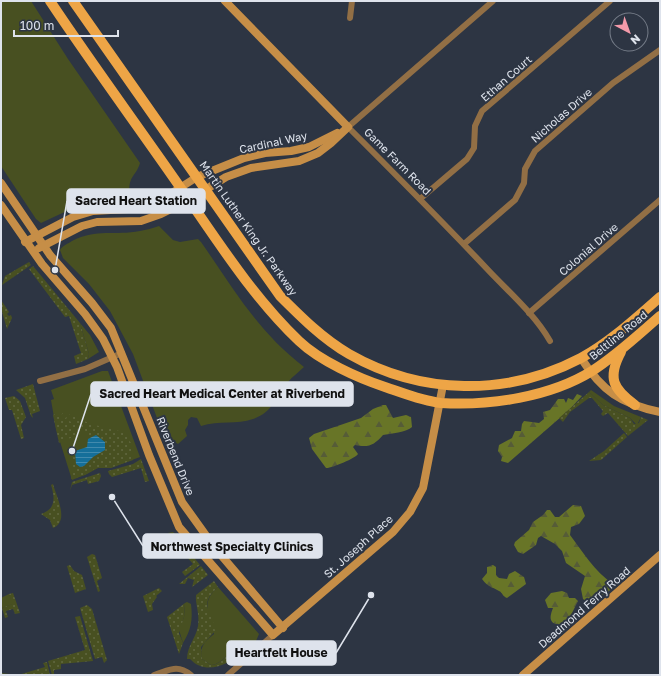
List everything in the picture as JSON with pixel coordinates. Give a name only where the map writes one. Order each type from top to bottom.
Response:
[{"type":"main road","points":[[50,1],[252,288],[300,342],[333,364],[366,381],[410,396],[439,402],[478,403],[527,397],[548,390],[590,372]]},
{"type":"main road","name":"Martin Luther King Jr. Parkway","points":[[73,1],[280,296],[312,328],[349,354],[382,370],[404,378],[443,385],[499,385],[523,381],[549,372],[581,358]]},
{"type":"main road","name":"Beltline Road","points":[[581,358],[611,339],[660,297]]},
{"type":"main road","name":"Beltline Road","points":[[590,372],[623,348],[660,316]]},
{"type":"main road","points":[[623,348],[615,364],[612,376],[616,386],[623,396],[636,405]]},
{"type":"street","name":"Game Farm Road","points":[[225,1],[464,244],[529,313],[544,330],[550,341]]},
{"type":"street","points":[[350,18],[352,1]]},
{"type":"street","name":"Cardinal Way","points":[[32,252],[82,226],[96,222],[141,221],[161,214],[189,200],[226,177],[252,168],[299,161],[318,153],[493,1]]},
{"type":"street","name":"Ethan Court","points":[[420,199],[467,159],[474,148],[475,126],[482,111],[610,1]]},
{"type":"street","name":"Nicholas Drive","points":[[464,244],[515,200],[521,191],[525,169],[529,158],[535,151],[613,83],[660,50]]},
{"type":"street","name":"Cardinal Way","points":[[25,242],[73,217],[93,211],[128,209],[164,198],[197,177],[244,158],[265,153],[291,151],[309,146],[327,139],[348,127]]},
{"type":"street","name":"Riverbend Drive","points":[[1,183],[43,246],[111,328],[182,502],[215,548],[283,628]]},
{"type":"street","name":"Colonial Drive","points":[[529,313],[660,200]]},
{"type":"street","points":[[1,205],[32,252],[85,314],[103,339],[117,367],[149,455],[179,527],[274,635],[228,675]]},
{"type":"street","points":[[40,381],[85,369],[122,352]]},
{"type":"street","points":[[581,358],[590,372],[605,389],[619,400],[660,412]]},
{"type":"street","name":"St. Joseph Place","points":[[274,635],[393,532],[410,512],[423,488],[443,385]]},
{"type":"street","name":"Deadmond Ferry Road","points":[[523,675],[660,555]]},
{"type":"street","points":[[154,675],[178,668],[184,669],[192,675]]},
{"type":"green space","points":[[1,1],[31,1],[68,59],[140,163],[131,180],[129,189],[130,196],[127,198],[102,199],[86,202],[41,223],[36,219],[1,166]]},
{"type":"green space","points":[[159,226],[173,240],[180,242],[198,239],[259,324],[287,353],[304,367],[288,382],[274,404],[265,413],[247,421],[214,423],[201,426],[197,418],[191,417],[188,420],[188,425],[185,430],[187,436],[178,444],[163,434],[133,354],[110,311],[89,284],[63,258],[60,250],[72,241],[81,237],[98,233],[131,232]]},
{"type":"green space","points":[[29,262],[31,265],[2,285],[5,276]]},
{"type":"green space","points":[[33,266],[80,323],[89,354],[88,359],[76,364],[74,356],[81,353],[69,316],[65,317],[29,269]]},
{"type":"green space","points":[[1,300],[9,312],[7,314],[9,316],[11,315],[12,318],[7,329],[1,308]]},
{"type":"green space","points":[[80,323],[90,335],[99,352],[88,359],[89,354]]},
{"type":"green space","points":[[102,371],[108,371],[140,457],[111,468],[100,467],[72,480],[56,429],[51,400],[54,399],[51,390]]},
{"type":"green space","points":[[33,384],[40,411],[32,414],[33,418],[25,398],[16,390]]},
{"type":"green space","points":[[591,390],[614,406],[641,417],[637,425],[630,418],[603,405],[589,392]]},
{"type":"green space","points":[[589,392],[603,405],[630,418],[634,424],[639,423],[641,417],[648,420],[628,436],[608,413],[603,416],[601,414],[603,411],[592,398],[589,398],[570,412],[563,422],[559,418]]},
{"type":"green space","points":[[577,394],[582,396],[569,410],[508,463],[501,461],[502,457],[498,451],[499,445],[512,438],[515,431],[521,431],[524,421],[539,423],[544,419],[543,412],[550,410],[558,399],[564,399],[566,403],[568,398],[573,400]]},
{"type":"green space","points":[[14,396],[20,401],[26,417],[21,425],[24,438],[21,439],[12,410],[9,410],[5,398]]},
{"type":"green space","points":[[386,405],[393,418],[406,415],[411,417],[412,427],[410,429],[383,435],[377,441],[368,446],[355,445],[353,447],[358,454],[356,456],[337,465],[326,468],[312,449],[309,438],[314,434],[361,418],[373,409]]},
{"type":"green space","points":[[61,411],[91,424],[123,432],[131,443],[133,460],[110,468],[96,468],[85,475],[71,479],[71,453],[74,452],[76,464],[84,466],[103,451],[105,442],[96,435],[90,438],[86,431],[82,430],[78,425],[64,416]]},
{"type":"green space","points":[[59,413],[75,425],[78,430],[77,435],[59,443],[53,415]]},
{"type":"green space","points":[[624,433],[627,437],[601,460],[589,461],[604,451]]},
{"type":"green space","points":[[141,459],[149,481],[145,482],[141,468],[112,477],[109,474],[108,471],[133,464]]},
{"type":"green space","points":[[100,473],[101,476],[99,481],[88,484],[87,480],[72,485],[70,491],[72,482]]},
{"type":"green space","points":[[53,484],[59,501],[61,520],[58,525],[53,528],[50,520],[41,514],[46,512],[52,506],[54,499],[51,485]]},
{"type":"green space","points":[[573,505],[581,506],[585,516],[579,524],[571,527],[570,535],[594,567],[613,584],[613,587],[607,593],[596,597],[590,604],[583,599],[581,589],[585,576],[566,563],[562,551],[555,544],[541,536],[538,538],[536,545],[523,554],[518,552],[514,545],[515,542],[529,530],[533,522],[547,510],[550,510],[555,517],[559,517]]},
{"type":"green space","points":[[173,532],[190,553],[186,556],[168,533]]},
{"type":"green space","points":[[92,554],[95,555],[102,578],[97,581],[100,591],[98,592],[87,557]]},
{"type":"green space","points":[[191,554],[200,565],[185,576],[182,572],[193,564],[187,557]]},
{"type":"green space","points":[[70,565],[74,571],[82,575],[86,589],[75,593],[67,566]]},
{"type":"green space","points":[[493,565],[496,567],[496,575],[499,578],[507,579],[509,574],[515,571],[524,577],[526,584],[507,598],[505,597],[482,579],[487,573],[487,567]]},
{"type":"green space","points":[[201,566],[208,575],[192,587],[194,580],[188,578],[185,584],[179,584]]},
{"type":"green space","points":[[214,581],[218,587],[208,599],[207,604],[215,631],[201,647],[202,659],[211,665],[216,664],[235,650],[246,650],[225,664],[210,668],[203,667],[190,659],[187,659],[187,654],[198,626],[196,595]]},
{"type":"green space","points":[[218,587],[259,634],[256,641],[246,650],[236,650],[216,664],[211,665],[202,659],[201,651],[205,642],[214,634],[208,604],[212,593]]},
{"type":"green space","points":[[159,588],[162,591],[156,596],[157,597],[152,604],[153,610],[148,612],[143,596]]},
{"type":"green space","points":[[562,591],[567,593],[569,598],[575,598],[578,601],[570,617],[559,625],[551,621],[553,608],[548,608],[545,600],[551,593]]},
{"type":"green space","points":[[13,593],[20,613],[15,614],[13,609],[6,611],[8,617],[5,618],[2,608],[12,604],[9,594]]},
{"type":"green space","points":[[9,594],[13,604],[2,608],[1,598]]},
{"type":"green space","points":[[187,602],[191,604],[192,615],[190,629],[183,643],[179,630],[184,617],[185,603]]},
{"type":"green space","points":[[185,603],[184,617],[179,633],[183,643],[179,654],[167,617]]},
{"type":"green space","points":[[87,605],[92,609],[107,660],[104,663],[102,657],[95,659],[80,608]]},
{"type":"green space","points":[[80,616],[93,661],[61,664],[61,669],[54,670],[54,675],[52,675],[48,661],[85,650],[75,617]]},
{"type":"green space","points":[[47,662],[50,675],[18,675],[45,667],[43,663]]},
{"type":"green space","points":[[1,673],[18,675],[1,675]]},
{"type":"water","points":[[96,435],[105,442],[105,450],[93,457],[84,466],[80,467],[76,464],[75,451],[87,447],[88,439]]},
{"type":"place","name":"Sacred Heart Station","points":[[55,270]]},
{"type":"place","name":"Sacred Heart Medical Center at Riverbend","points":[[72,451]]},
{"type":"place","name":"Northwest Specialty Clinics","points":[[112,497]]},
{"type":"place","name":"Heartfelt House","points":[[371,595]]}]
